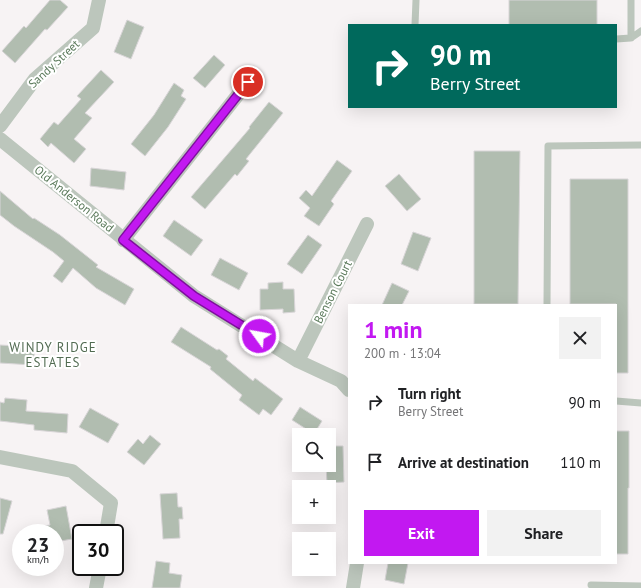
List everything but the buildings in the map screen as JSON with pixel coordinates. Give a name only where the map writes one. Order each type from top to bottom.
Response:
[{"type":"street","name":"Sandy Street","points":[[0,126],[34,80],[93,28],[99,0]]},
{"type":"street","points":[[123,240],[248,82]]},
{"type":"street","name":"Old Anderson Road","points":[[0,139],[194,296],[298,361],[341,381],[348,389]]},
{"type":"street","name":"Benson Court","points":[[298,361],[367,224]]},
{"type":"street","points":[[0,458],[72,472],[111,503],[108,524]]},
{"type":"street","points":[[353,588],[357,564]]},
{"type":"street","points":[[96,588],[98,576]]},
{"type":"lane","points":[[415,24],[416,0]]},
{"type":"lane","points":[[631,0],[631,38]]},
{"type":"lane","points":[[617,38],[631,38],[641,31]]},
{"type":"lane","points":[[547,304],[548,146],[641,145]]},
{"type":"lane","points":[[617,401],[641,403]]},
{"type":"lane","points":[[591,585],[641,586]]},
{"type":"district","name":"WINDY RIDGE ESTATES","points":[[53,354]]},
{"type":"route","points":[[248,82],[123,240],[194,296],[259,336]]}]
